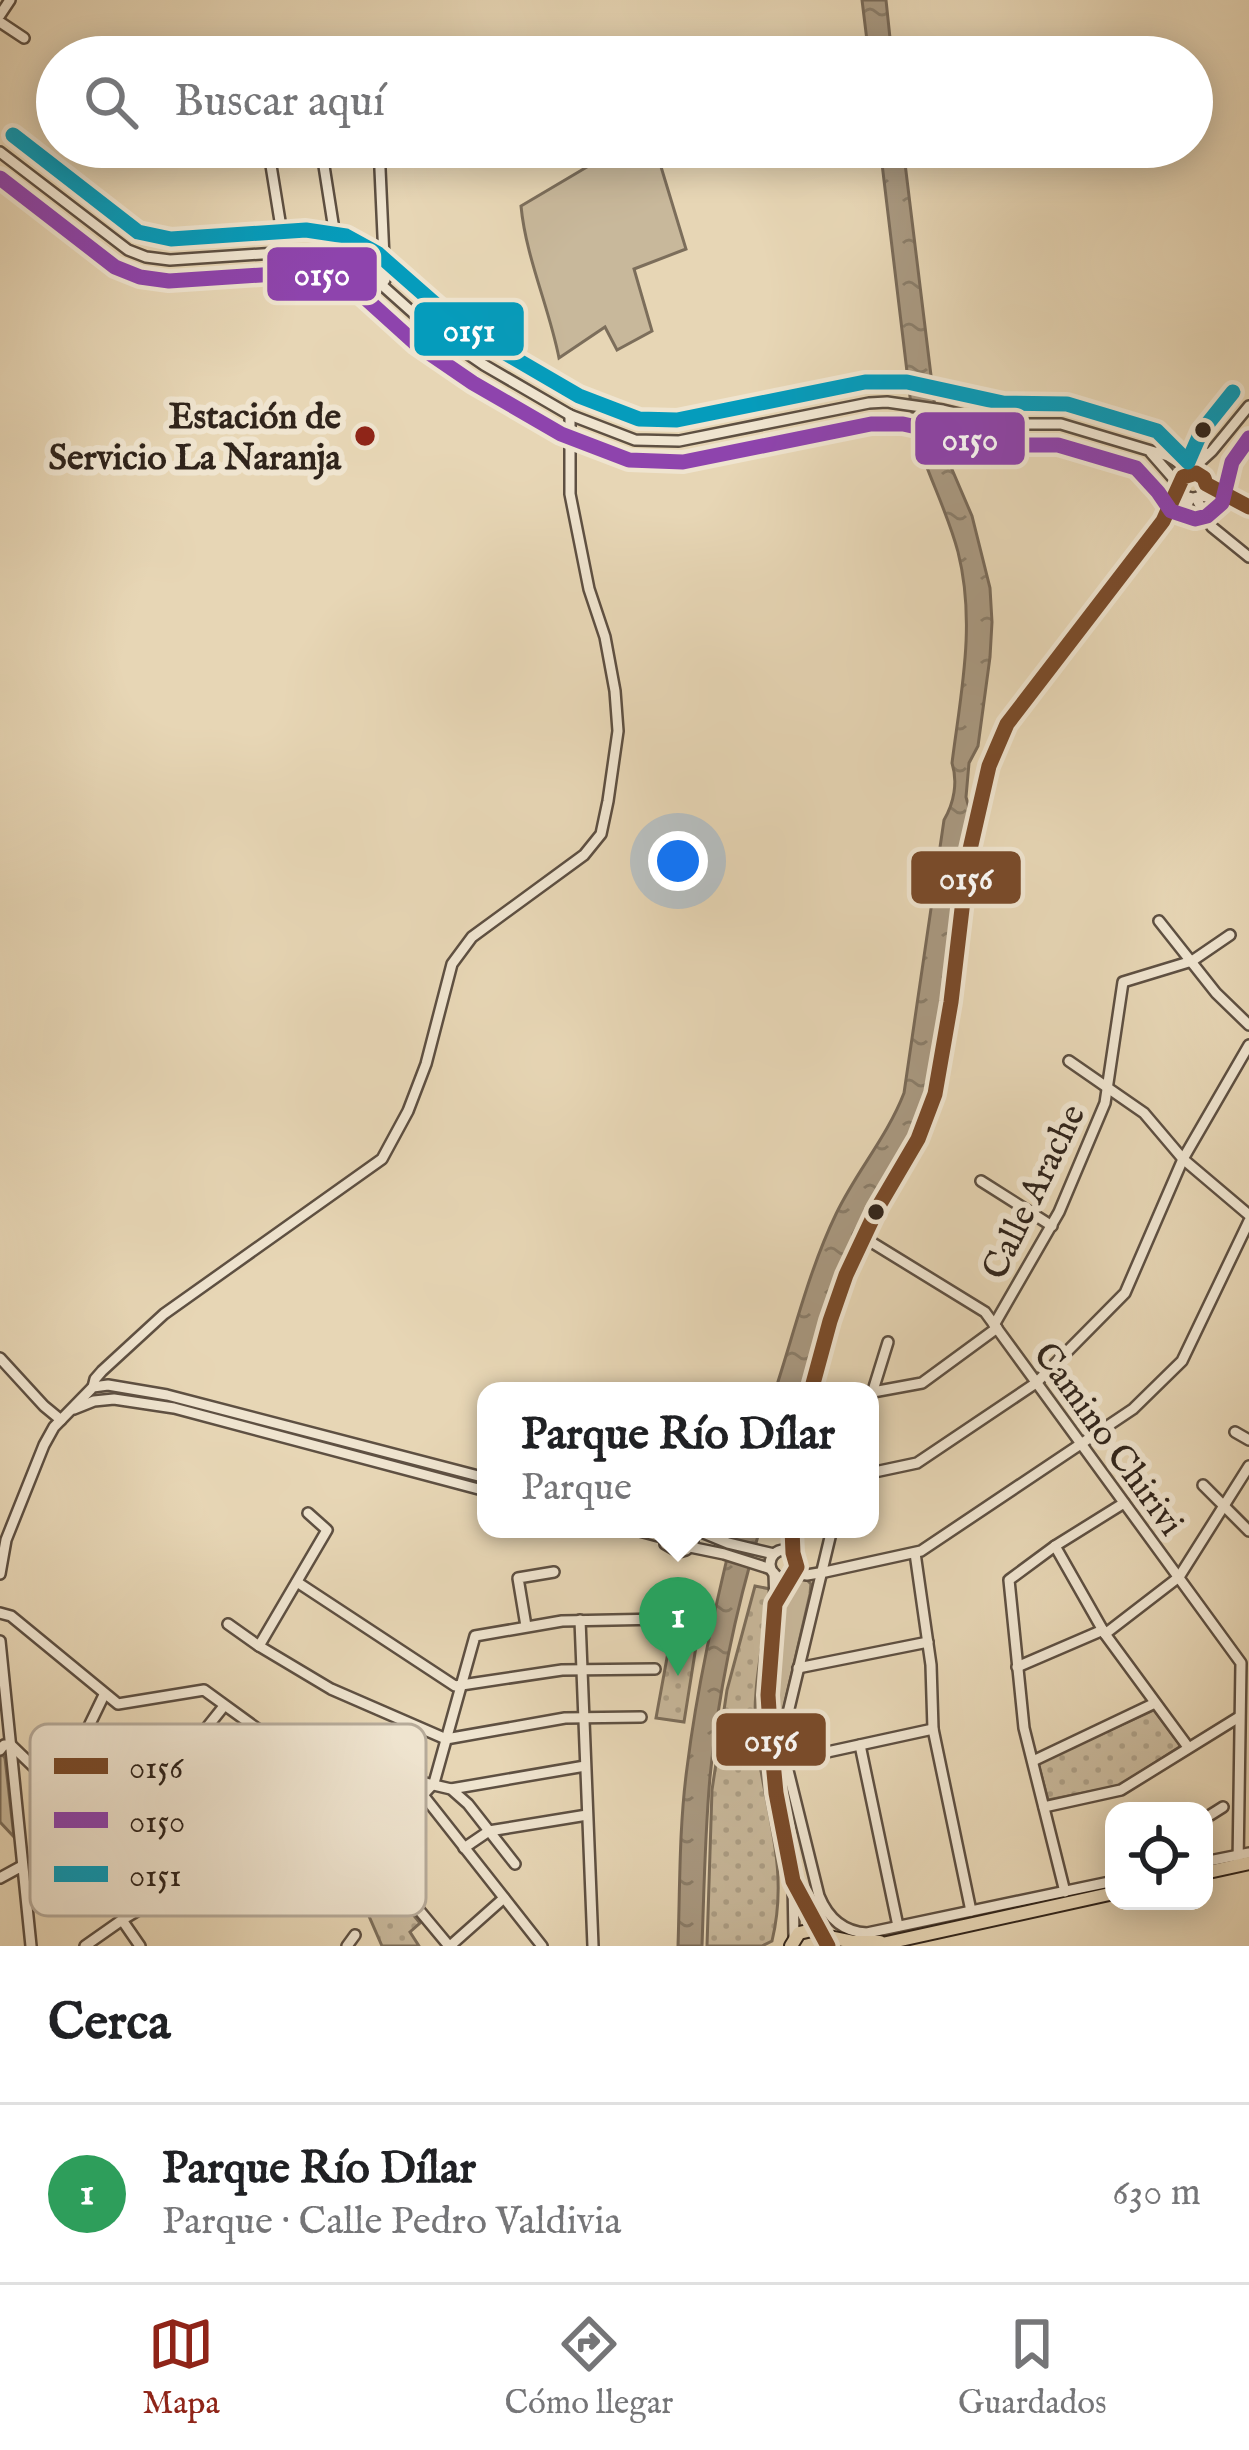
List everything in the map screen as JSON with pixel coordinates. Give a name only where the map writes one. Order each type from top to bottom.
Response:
[{"type":"main road","points":[[791,1944],[806,1930],[824,1938],[880,1944],[1067,1897],[1105,1894]]},
{"type":"street","points":[[10,0],[0,19],[24,38]]},
{"type":"street","points":[[0,152],[128,250],[146,257],[170,260],[322,251],[338,255],[365,270],[445,340],[570,415],[635,440],[679,442],[869,403],[905,403],[1001,424],[1061,424],[1168,456],[1187,474]]},
{"type":"street","points":[[271,168],[285,252]]},
{"type":"street","points":[[324,168],[338,255]]},
{"type":"street","points":[[380,168],[385,280],[381,285]]},
{"type":"street","points":[[813,1382],[831,1318],[863,1237],[920,1135],[935,1094],[974,824],[991,756],[1007,724],[1163,521],[1187,474],[1249,406]]},
{"type":"street","points":[[477,1489],[194,1413],[114,1399],[94,1388],[95,1378],[164,1314],[382,1159],[426,1064],[452,964],[460,950],[498,916],[584,855],[601,834],[618,731],[605,637],[589,589],[570,494],[570,415]]},
{"type":"street","points":[[1147,449],[1191,458],[1211,451]]},
{"type":"street","points":[[1147,449],[1180,487],[1244,504]]},
{"type":"street","points":[[1163,521],[1199,491],[1211,451]]},
{"type":"street","points":[[1187,474],[1196,472],[1212,527],[1249,556]]},
{"type":"street","points":[[1159,921],[1216,993],[1249,1025]]},
{"type":"street","name":"Calle Arache","points":[[879,1394],[922,1383],[995,1326],[1052,1226],[1105,1102],[1123,982],[1192,961],[1230,935]]},
{"type":"street","points":[[879,1472],[917,1463],[1036,1383],[1125,1293],[1183,1160],[1249,1046]]},
{"type":"street","points":[[709,1538],[753,1556],[781,1577],[915,1553],[1133,1409],[1182,1361],[1249,1216],[1183,1160],[1144,1113],[1069,1061]]},
{"type":"street","points":[[981,1181],[1052,1226]]},
{"type":"street","name":"Camino Chirivi","points":[[863,1237],[985,1312],[1178,1577],[1244,1658],[1244,1702],[1239,1717],[1241,1861]]},
{"type":"street","points":[[875,1382],[888,1342]]},
{"type":"street","points":[[0,1358],[61,1420]]},
{"type":"street","points":[[0,1574],[6,1540],[44,1445],[87,1391],[108,1385],[167,1395],[477,1476]]},
{"type":"street","points":[[74,1409],[114,1399]]},
{"type":"street","points":[[1235,1432],[1249,1440]]},
{"type":"street","points":[[1017,1667],[1104,1632],[1178,1577],[1249,1466]]},
{"type":"street","points":[[1203,1485],[1249,1531]]},
{"type":"street","points":[[1067,1897],[1024,1728],[1009,1580],[1124,1504]]},
{"type":"street","points":[[259,1646],[327,1530],[308,1513]]},
{"type":"street","points":[[664,1538],[674,1551],[726,1548]]},
{"type":"street","points":[[690,1547],[694,1538]]},
{"type":"street","points":[[784,1538],[770,1562],[775,1604],[768,1695],[776,1793],[793,1881],[791,1944]]},
{"type":"street","points":[[775,1604],[792,1575],[791,1538]]},
{"type":"street","points":[[829,1538],[781,1742],[824,1907],[840,1925],[858,1932],[1067,1897],[1105,1884]]},
{"type":"street","points":[[1055,1546],[1104,1632],[1188,1747]]},
{"type":"street","points":[[753,1556],[777,1552],[820,1572]]},
{"type":"street","points":[[915,1553],[928,1642],[933,1729],[971,1911]]},
{"type":"street","points":[[526,1626],[518,1578],[554,1572]]},
{"type":"street","points":[[297,1582],[455,1686],[562,1670],[655,1669]]},
{"type":"street","points":[[0,1612],[118,1704],[204,1690],[250,1724]]},
{"type":"street","points":[[426,1792],[434,1783],[476,1636],[580,1620],[663,1619]]},
{"type":"street","points":[[580,1620],[592,1946]]},
{"type":"street","points":[[228,1624],[331,1689],[412,1724]]},
{"type":"street","points":[[0,1641],[6,1747],[31,1946]]},
{"type":"street","points":[[798,1668],[928,1642]]},
{"type":"street","points":[[90,1724],[104,1695]]},
{"type":"street","points":[[1033,1761],[1155,1702]]},
{"type":"street","points":[[210,1724],[224,1706]]},
{"type":"street","points":[[426,1730],[446,1739],[565,1718],[641,1717]]},
{"type":"street","points":[[1044,1807],[1121,1790],[1239,1717]]},
{"type":"street","points":[[787,1761],[933,1729]]},
{"type":"street","points":[[860,1745],[898,1926]]},
{"type":"street","points":[[6,1747],[30,1767]]},
{"type":"street","points":[[451,1789],[585,1766]]},
{"type":"street","points":[[426,1781],[451,1789],[468,1804],[515,1864]]},
{"type":"street","points":[[426,1799],[542,1946]]},
{"type":"street","points":[[1213,1813],[1223,1807]]},
{"type":"street","points":[[464,1848],[489,1831],[587,1815]]},
{"type":"street","points":[[1241,1861],[1249,1853]]},
{"type":"street","points":[[0,1878],[22,1866]]},
{"type":"street","points":[[793,1881],[824,1938]]},
{"type":"street","points":[[425,1916],[450,1946],[504,1898]]},
{"type":"street","points":[[85,1946],[128,1916]]},
{"type":"street","points":[[122,1920],[140,1946]]},
{"type":"street","points":[[347,1946],[355,1935]]},
{"type":"shaded area","points":[[585,168],[661,168],[686,249],[634,269],[652,331],[617,350],[605,327],[559,358],[521,206]]},
{"type":"shaded area","points":[[797,1579],[811,1584],[810,1594],[773,1742],[776,1633],[787,1594]]},
{"type":"shaded area","points":[[755,1586],[770,1589],[755,1719],[777,1863],[777,1914],[772,1941],[762,1946],[707,1946],[712,1790],[727,1690]]},
{"type":"shaded area","points":[[673,1625],[698,1634],[684,1722],[656,1718]]},
{"type":"shaded area","points":[[1154,1710],[1181,1746],[1119,1786],[1048,1800],[1038,1763]]},
{"type":"shaded area","points":[[2,1754],[5,1758],[14,1837],[0,1822]]},
{"type":"shaded area","points":[[369,1916],[414,1916],[420,1923],[410,1932],[419,1946],[382,1946]]},
{"type":"water","points":[[862,0],[886,0],[890,36],[866,36]]},
{"type":"water","points":[[883,168],[906,168],[934,400],[945,453],[972,516],[990,588],[990,657],[978,746],[969,763],[969,808],[930,1085],[911,1136],[853,1234],[805,1382],[778,1382],[826,1235],[904,1093],[944,820],[953,800],[966,605],[953,536],[914,430]]},
{"type":"water","points":[[732,1538],[758,1538],[718,1714],[708,1798],[702,1946],[678,1946],[687,1768]]},
{"type":"transit line","name":"0151","points":[[13,135],[36,153]]},
{"type":"transit line","name":"0151","points":[[56,168],[138,232],[171,239],[306,230],[346,236],[377,253],[443,311],[495,347],[579,396],[639,419],[677,420],[865,382],[907,382],[1003,403],[1067,404],[1157,431],[1188,462],[1201,432],[1233,392]]},
{"type":"transit line","name":"0150","points":[[0,178],[115,267],[140,277],[169,281],[306,272],[331,275],[353,287],[416,344],[473,383],[561,434],[629,460],[683,462],[871,424],[903,424],[999,445],[1058,445],[1136,468],[1171,511],[1195,519],[1222,503],[1232,462],[1249,438]]},
{"type":"transit line","name":"0156","points":[[813,1382],[846,1275],[918,1139],[935,1094],[968,858],[989,766],[1007,724],[1163,521],[1183,477],[1196,473],[1206,484],[1249,507]]},
{"type":"transit line","name":"0156","points":[[792,1538],[797,1567],[775,1604],[768,1695],[771,1741],[793,1881],[828,1946]]},
{"type":"place","name":"Estación de Servicio La Naranja","points":[[365,436]]},
{"type":"place","name":"Parque Río Dílar","points":[[678,1676]]}]
